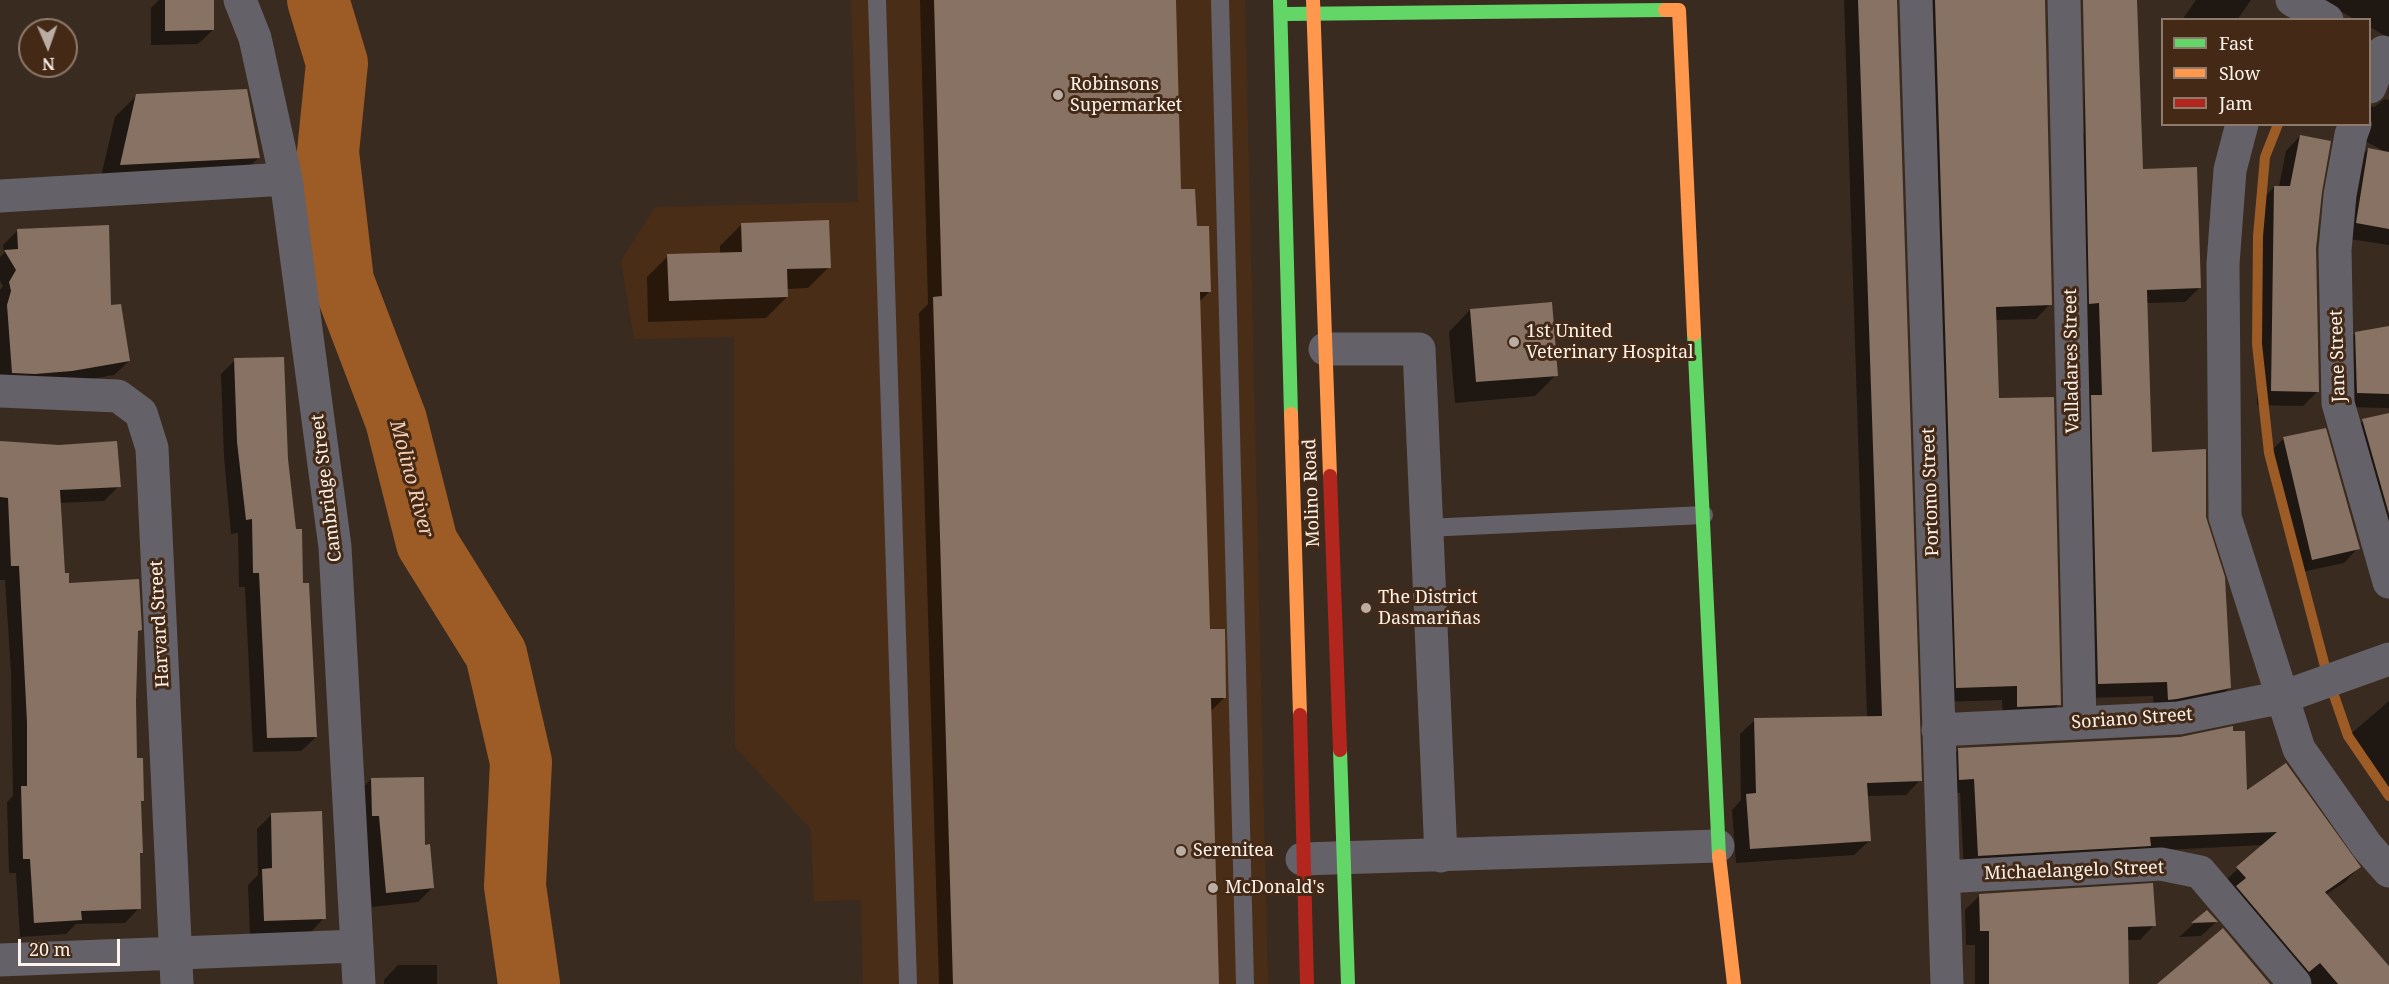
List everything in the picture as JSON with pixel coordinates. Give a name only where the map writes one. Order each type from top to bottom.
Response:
[{"type":"main road","points":[[1280,7],[1679,10],[1718,846],[1734,984]]},
{"type":"main road","name":"Molino Road","points":[[1280,7],[1307,984]]},
{"type":"main road","name":"Molino Road","points":[[1313,7],[1348,984]]},
{"type":"street","name":"Cambridge Street","points":[[240,0],[255,38],[286,179],[335,547],[358,984]]},
{"type":"street","name":"Portomo Street","points":[[1916,0],[1947,984]]},
{"type":"street","name":"Valladares Street","points":[[2064,0],[2080,723]]},
{"type":"street","points":[[2371,84],[2381,51]]},
{"type":"street","points":[[2241,126],[2230,170],[2223,264],[2225,517],[2299,748],[2367,846],[2389,871]]},
{"type":"street","name":"Jane Street","points":[[2354,126],[2340,195],[2335,250],[2338,404],[2389,582]]},
{"type":"street","points":[[0,196],[286,179]]},
{"type":"street","points":[[1325,349],[1419,349],[1441,856]]},
{"type":"street","name":"Harvard Street","points":[[0,391],[118,396],[141,413],[152,448],[176,969]]},
{"type":"street","name":"Soriano Street","points":[[1938,730],[2179,718],[2283,697],[2389,659]]},
{"type":"street","points":[[1302,859],[1718,846]]},
{"type":"street","name":"Michaelangelo Street","points":[[1945,877],[2161,864],[2200,872],[2295,984]]},
{"type":"street","points":[[0,960],[176,969],[357,946]]},
{"type":"lane","points":[[877,0],[908,984]]},
{"type":"lane","points":[[1220,0],[1245,984]]},
{"type":"lane","points":[[1426,528],[1704,514]]},
{"type":"shaded area","points":[[851,0],[1245,0],[1268,984],[863,984],[861,900],[814,901],[811,829],[735,747],[734,337],[634,339],[621,261],[655,207],[858,202]]},
{"type":"building","points":[[165,0],[214,0],[214,30],[165,31]]},
{"type":"building","points":[[934,0],[1176,0],[1181,189],[1195,189],[1197,226],[1209,226],[1211,292],[1200,292],[1210,629],[1225,629],[1226,698],[1211,698],[1219,984],[953,984],[933,297],[942,296]]},
{"type":"building","points":[[1858,0],[1897,0],[1922,781],[1867,783],[1871,841],[1750,849],[1746,794],[1756,793],[1754,718],[1882,716]]},
{"type":"building","points":[[1935,0],[2045,0],[2052,305],[1996,307],[1999,398],[2054,397],[2061,705],[2017,707],[2017,686],[1956,688]]},
{"type":"building","points":[[2083,0],[2137,0],[2143,169],[2197,167],[2201,288],[2147,290],[2152,452],[2206,449],[2206,517],[2225,577],[2231,688],[2177,699],[2168,700],[2167,682],[2098,684],[2091,395],[2102,395],[2099,303],[2089,304]]},
{"type":"building","points":[[247,89],[260,158],[120,165],[136,94]]},
{"type":"building","points":[[2300,135],[2331,141],[2322,192],[2316,248],[2319,392],[2271,391],[2274,186],[2290,186]]},
{"type":"building","points":[[2368,148],[2389,152],[2389,229],[2356,223]]},
{"type":"building","points":[[829,220],[831,268],[787,269],[788,297],[669,301],[667,254],[742,252],[741,223]]},
{"type":"building","points":[[109,225],[111,305],[121,304],[130,361],[72,371],[12,373],[7,305],[11,291],[9,282],[16,270],[4,250],[18,249],[17,229]]},
{"type":"building","name":"1st United Veterinary Hospital","points":[[1552,302],[1558,376],[1476,382],[1470,309]]},
{"type":"building","points":[[2389,326],[2389,394],[2357,393],[2355,332]]},
{"type":"building","points":[[284,357],[288,459],[296,529],[302,529],[303,583],[309,583],[317,737],[267,738],[259,573],[253,573],[252,519],[246,520],[237,442],[234,358]]},
{"type":"building","points":[[2389,413],[2389,514],[2362,419]]},
{"type":"building","points":[[2326,428],[2360,549],[2312,560],[2283,437]]},
{"type":"building","points":[[0,441],[59,445],[117,441],[121,487],[60,490],[65,573],[69,573],[69,583],[139,579],[142,630],[138,631],[136,701],[137,758],[143,758],[141,909],[81,911],[82,920],[34,923],[30,859],[23,859],[21,786],[27,786],[27,722],[19,566],[11,566],[8,498],[0,497]]},
{"type":"building","points":[[2233,726],[2233,731],[2245,731],[2247,790],[2286,763],[2361,867],[2325,892],[2389,966],[2389,984],[2338,984],[2320,963],[2309,972],[2236,886],[2246,878],[2236,867],[2277,832],[2150,837],[2151,846],[1978,856],[1974,779],[1959,780],[1958,748],[2180,737]]},
{"type":"building","points":[[424,777],[425,845],[430,844],[434,888],[386,893],[379,816],[372,816],[371,778]]},
{"type":"building","points":[[322,811],[326,919],[264,921],[262,869],[272,868],[271,813]]},
{"type":"building","points":[[2153,883],[2156,926],[2128,927],[2129,984],[1989,984],[1989,931],[1980,931],[1979,894]]},
{"type":"building","points":[[2207,910],[2218,922],[2191,923]]},
{"type":"building","points":[[2223,928],[2270,984],[2157,984]]},
{"type":"waterway","name":"Molino River","points":[[318,0],[337,63],[328,152],[343,281],[396,420],[427,543],[496,654],[521,762],[515,886],[529,984]]},
{"type":"waterway","points":[[2277,126],[2265,157],[2258,236],[2257,344],[2269,453],[2328,678],[2348,736],[2389,796]]},
{"type":"traffic: fast","points":[[1280,0],[1291,414]]},
{"type":"traffic: fast","points":[[1286,14],[1665,10]]},
{"type":"traffic: fast","points":[[1694,334],[1719,856]]},
{"type":"traffic: fast","points":[[1340,750],[1348,984]]},
{"type":"traffic: slow","points":[[1313,0],[1330,476]]},
{"type":"traffic: slow","points":[[1665,10],[1679,10],[1694,334]]},
{"type":"traffic: slow","points":[[1291,414],[1300,715]]},
{"type":"traffic: slow","points":[[1719,856],[1734,984]]},
{"type":"traffic: jam","points":[[1330,476],[1340,750]]},
{"type":"traffic: jam","points":[[1300,715],[1307,984]]},
{"type":"place","name":"Robinsons Supermarket","points":[[1058,95]]},
{"type":"place","name":"1st United Veterinary Hospital","points":[[1514,342]]},
{"type":"place","name":"The District Dasmariñas","points":[[1366,608]]},
{"type":"place","name":"Serenitea","points":[[1181,851]]},
{"type":"place","name":"McDonald's","points":[[1213,888]]}]
